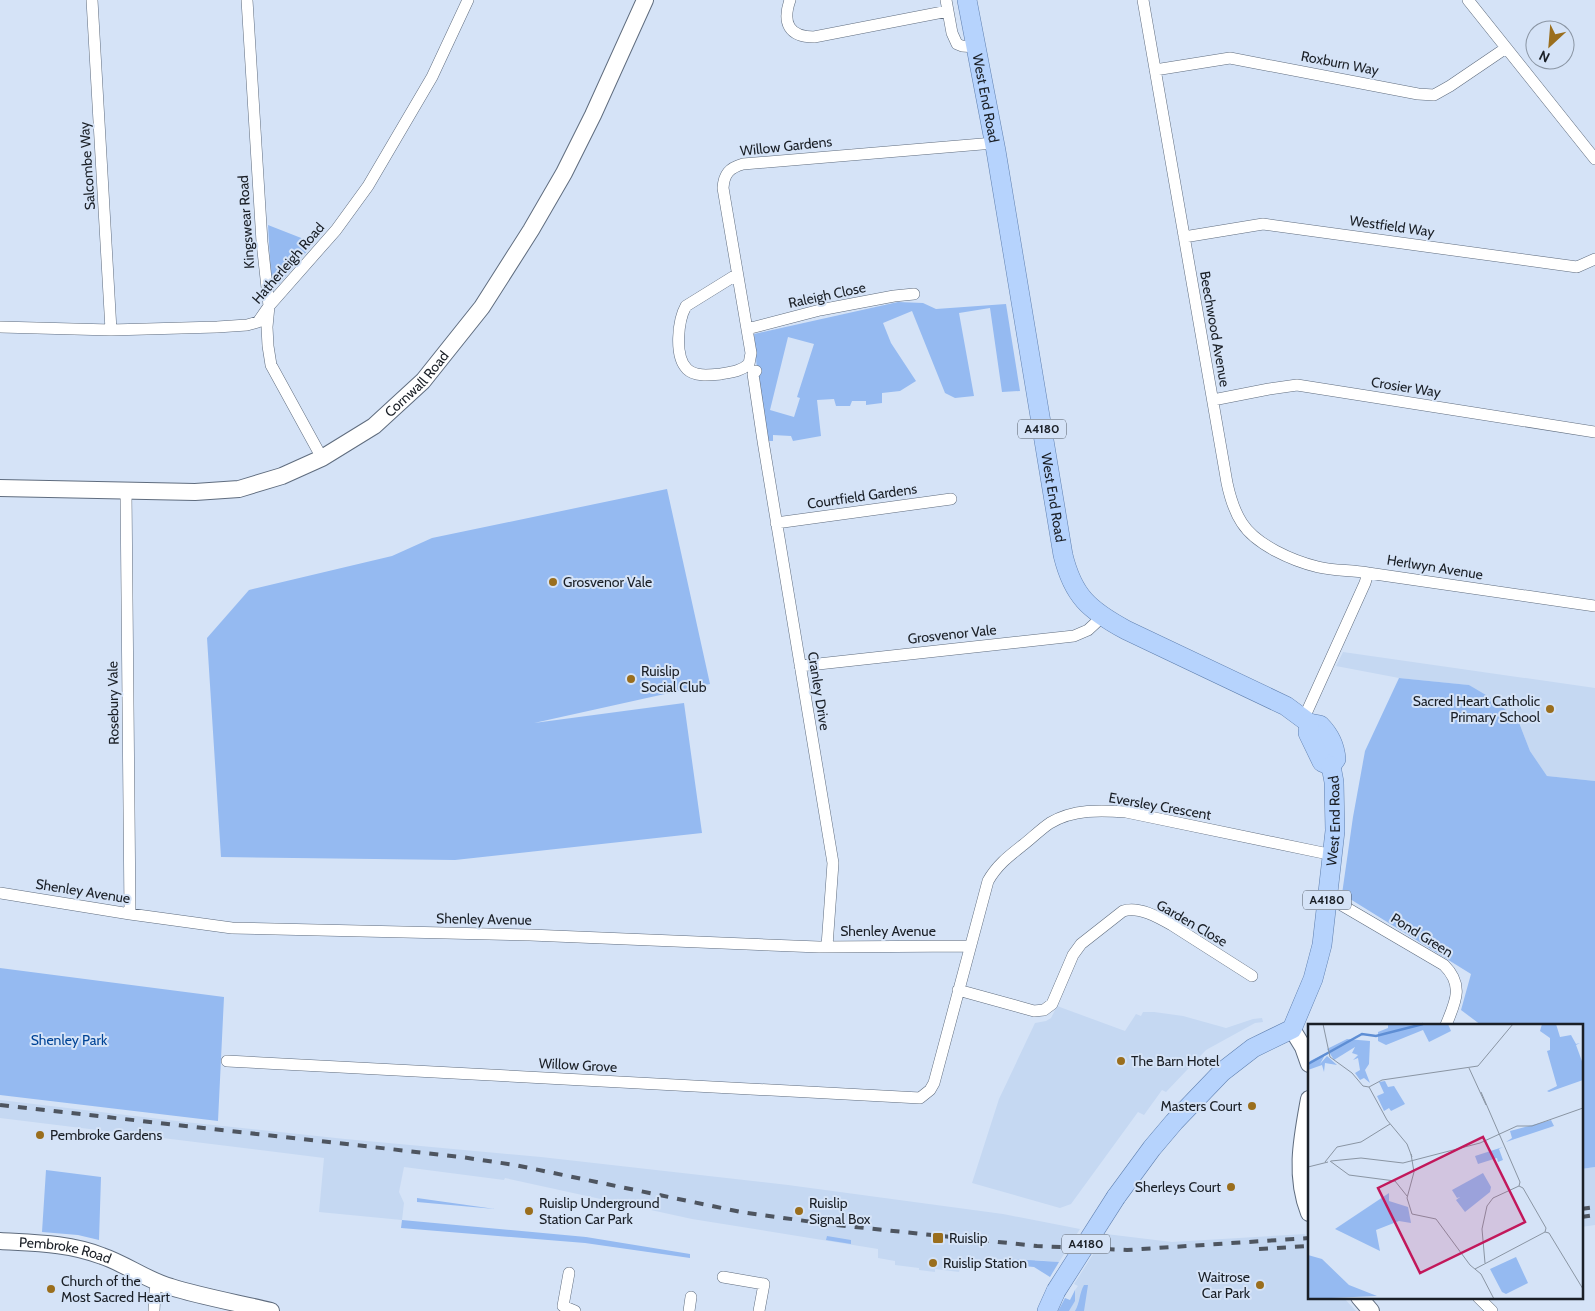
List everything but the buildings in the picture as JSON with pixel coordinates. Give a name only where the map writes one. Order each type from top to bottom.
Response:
[{"type":"main road","name":"West End Road","points":[[967,0],[994,143],[1063,555],[1069,577],[1077,592],[1102,617],[1286,706],[1306,721],[1308,733],[1322,762],[1331,766],[1336,806],[1333,855],[1322,945],[1308,993],[1292,1029]]},
{"type":"main road","name":"A4180","points":[[1047,1311],[1056,1291],[1116,1197],[1163,1135],[1222,1072],[1253,1048],[1292,1029]]},
{"type":"street","name":"Salcombe Way","points":[[92,0],[111,330]]},
{"type":"street","name":"Kingswear Road","points":[[247,0],[262,242],[269,306],[266,327],[271,366],[322,458]]},
{"type":"street","name":"Hatherleigh Road","points":[[0,327],[111,330],[258,322],[269,306],[336,230],[368,186],[432,77],[468,0]]},
{"type":"street","name":"Cornwall Road","points":[[0,488],[195,492],[239,489],[282,476],[322,458],[374,426],[423,381],[482,307],[564,173],[593,115],[645,0]]},
{"type":"street","points":[[790,0],[786,12],[787,23],[793,31],[802,37],[814,37],[947,5]]},
{"type":"street","name":"Beechwood Avenue","points":[[1143,0],[1230,497],[1242,524],[1266,546],[1299,561],[1318,567],[1368,573]]},
{"type":"street","points":[[1468,0],[1595,159]]},
{"type":"street","name":"West End Road","points":[[947,5],[956,44],[976,46]]},
{"type":"street","name":"Roxburn Way","points":[[1156,70],[1230,58],[1418,94],[1434,95],[1506,48]]},
{"type":"street","name":"Willow Gardens","points":[[736,275],[686,306],[682,314],[678,334],[681,359],[686,368],[695,374],[718,374],[743,370],[749,364],[751,353],[736,275],[723,188],[727,172],[734,166],[994,143]]},
{"type":"street","name":"Westfield Way","points":[[1184,237],[1263,224],[1577,267],[1595,259]]},
{"type":"street","name":"Raleigh Close","points":[[746,329],[820,310],[914,294]]},
{"type":"street","name":"Cranley Drive","points":[[756,371],[753,374],[763,441],[832,863],[827,946]]},
{"type":"street","name":"Crosier Way","points":[[1213,400],[1269,388],[1297,385],[1595,432]]},
{"type":"street","name":"Rosebury Vale","points":[[126,491],[130,914]]},
{"type":"street","name":"Courtfield Gardens","points":[[776,524],[951,499]]},
{"type":"street","name":"Herlwyn Avenue","points":[[1306,721],[1368,573],[1595,606]]},
{"type":"street","name":"Grosvenor Vale","points":[[800,666],[1074,636],[1088,630],[1102,617]]},
{"type":"street","name":"Eversley Crescent","points":[[926,1094],[934,1082],[984,891],[993,872],[1000,863],[1050,823],[1085,811],[1126,812],[1333,855]]},
{"type":"street","name":"Shenley Avenue","points":[[0,893],[232,928],[530,935],[827,946],[970,946]]},
{"type":"street","name":"Pond Green","points":[[1328,897],[1444,965],[1451,972],[1457,992],[1456,1002],[1446,1024]]},
{"type":"street","name":"Garden Close","points":[[958,990],[1034,1011],[1044,1010],[1052,1004],[1073,955],[1081,944],[1123,911],[1130,909],[1166,921],[1252,976]]},
{"type":"street","points":[[1292,1029],[1303,1047],[1308,1061]]},
{"type":"street","name":"Willow Grove","points":[[227,1061],[913,1098],[920,1098],[926,1094]]},
{"type":"street","points":[[1308,1104],[1299,1166],[1304,1202],[1308,1211]]},
{"type":"street","name":"Pembroke Road","points":[[0,1241],[42,1243],[85,1250],[114,1260],[157,1283],[271,1311]]},
{"type":"street","points":[[569,1273],[563,1306],[575,1311]]},
{"type":"street","points":[[724,1277],[764,1284],[759,1311]]},
{"type":"street","points":[[154,1311],[157,1283]]},
{"type":"street","points":[[689,1311],[691,1297]]},
{"type":"street","points":[[1360,1298],[1372,1311]]},
{"type":"street","points":[[1479,1298],[1492,1311]]},
{"type":"shaded area","name":"Sacred Heart Catholic Primary School","points":[[1343,652],[1595,688],[1595,781],[1547,776],[1530,751],[1518,720],[1469,685],[1399,678],[1336,666]]},
{"type":"shaded area","points":[[1057,1006],[1125,1031],[1136,1014],[1141,1016],[1143,1012],[1183,1016],[1226,1028],[1253,1019],[1262,1018],[1263,1022],[1255,1023],[1206,1050],[1166,1092],[1162,1090],[1144,1115],[1138,1112],[1071,1204],[1060,1208],[972,1183],[999,1099],[1035,1023],[1051,1018]]},
{"type":"shaded area","points":[[0,1100],[185,1122],[541,1157],[788,1185],[1003,1214],[1080,1229],[1059,1262],[1035,1260],[1034,1267],[972,1260],[970,1270],[960,1268],[959,1272],[935,1269],[935,1272],[895,1265],[895,1261],[878,1258],[878,1249],[692,1219],[505,1178],[504,1180],[404,1167],[399,1192],[404,1203],[402,1220],[319,1212],[324,1158],[0,1118]]},
{"type":"shaded area","points":[[1595,1167],[1595,1225],[1582,1227],[1582,1169]]},
{"type":"shaded area","points":[[1106,1234],[1172,1242],[1305,1234],[1308,1239],[1308,1298],[1344,1298],[1356,1311],[1069,1311],[1078,1286],[1074,1284]]},
{"type":"green space","points":[[268,225],[314,243],[279,284],[273,282],[271,277]]},
{"type":"green space","points":[[898,302],[923,303],[936,309],[1006,304],[1020,391],[1002,392],[990,308],[959,313],[974,396],[955,398],[945,393],[912,311],[883,323],[891,343],[916,381],[900,391],[882,393],[882,403],[866,405],[866,401],[852,401],[850,406],[836,406],[834,399],[817,400],[821,436],[793,441],[791,436],[773,435],[773,441],[763,441],[754,334]],"holes":[[[788,337],[814,344],[797,397],[800,398],[794,417],[770,410]]]},
{"type":"green space","points":[[667,489],[710,684],[534,723],[684,703],[702,833],[455,860],[221,857],[207,638],[249,590],[392,556],[432,538]]},
{"type":"green space","points":[[1399,678],[1469,685],[1491,698],[1518,720],[1530,751],[1547,776],[1595,781],[1595,1167],[1582,1169],[1582,1024],[1480,1024],[1461,1010],[1471,974],[1342,894],[1365,751]]},
{"type":"green space","name":"Shenley Park","points":[[0,968],[224,997],[218,1121],[0,1095]]},
{"type":"green space","points":[[46,1170],[101,1177],[99,1240],[78,1235],[42,1232]]},
{"type":"green space","points":[[417,1198],[495,1209],[417,1202]]},
{"type":"green space","points":[[402,1220],[586,1237],[690,1254],[690,1258],[585,1243],[401,1228]]},
{"type":"green space","points":[[827,1236],[851,1240],[851,1244],[826,1240]]},
{"type":"green space","points":[[1011,1259],[1059,1262],[1050,1277],[1034,1267],[1008,1264]]},
{"type":"green space","points":[[1084,1285],[1088,1285],[1084,1311],[1075,1311],[1078,1305]]},
{"type":"green space","points":[[1075,1290],[1075,1301],[1069,1311],[1058,1311],[1065,1298],[1070,1300]]},
{"type":"railway","points":[[0,1105],[461,1157],[515,1165],[741,1212],[827,1224],[1037,1246],[1127,1250],[1308,1238]]},
{"type":"railway","points":[[1582,1209],[1595,1207]]},
{"type":"railway","points":[[1582,1217],[1595,1215]]},
{"type":"railway","points":[[1259,1249],[1308,1246]]},
{"type":"place","name":"Grosvenor Vale","points":[[553,582]]},
{"type":"place","name":"Ruislip Social Club","points":[[631,679]]},
{"type":"place","name":"Sacred Heart Catholic Primary School","points":[[1550,709]]},
{"type":"place","name":"The Barn Hotel","points":[[1121,1061]]},
{"type":"place","name":"Masters Court","points":[[1252,1106]]},
{"type":"place","name":"Pembroke Gardens","points":[[40,1135]]},
{"type":"place","name":"Sherleys Court","points":[[1231,1187]]},
{"type":"place","name":"Ruislip Underground Station Car Park","points":[[529,1211]]},
{"type":"place","name":"Ruislip Signal Box","points":[[799,1211]]},
{"type":"place","name":"Ruislip","points":[[938,1238]]},
{"type":"place","name":"Ruislip Station","points":[[933,1263]]},
{"type":"place","name":"Waitrose Car Park","points":[[1260,1285]]},
{"type":"place","name":"Church of the Most Sacred Heart","points":[[51,1289]]}]
